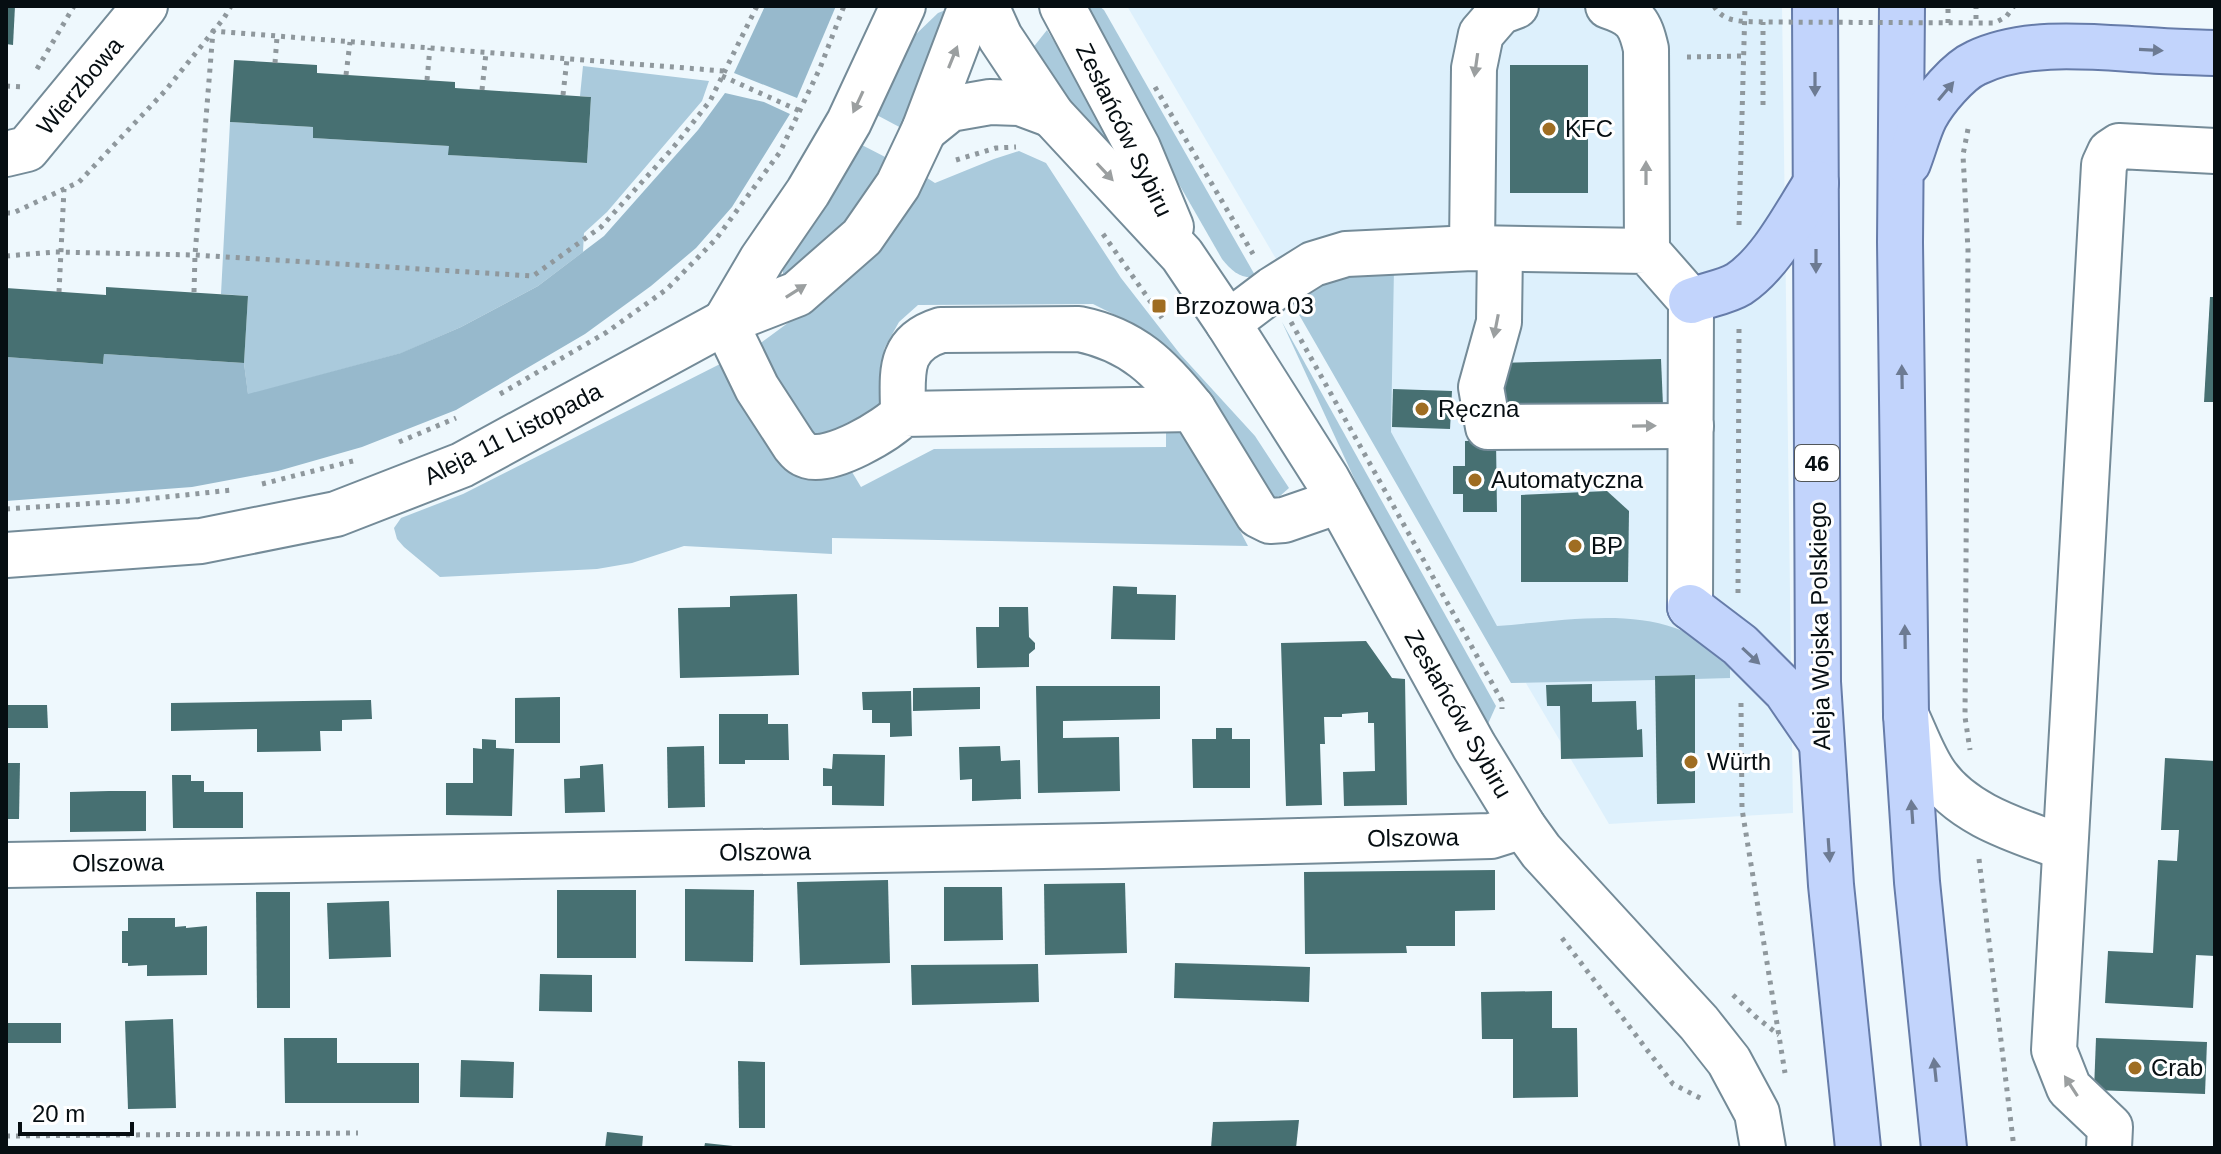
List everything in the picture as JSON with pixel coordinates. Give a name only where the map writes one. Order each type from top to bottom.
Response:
[{"type":"main road","name":"Aleja Wojska Polskiego","points":[[1815,6],[1818,666],[1831,885],[1858,1148]]},
{"type":"main road","points":[[1902,6],[1900,185],[1906,715],[1917,882],[1944,1148]]},
{"type":"main road","points":[[1900,185],[1925,117],[1942,93],[1974,63],[2012,52],[2086,46],[2215,53]]},
{"type":"main road","points":[[1691,301],[1737,285],[1755,270],[1780,239],[1816,183]]},
{"type":"main road","points":[[1690,607],[1740,645],[1786,691],[1822,744]]},
{"type":"street","name":"Wierzbowa","points":[[6,154],[27,149],[145,6]]},
{"type":"street","name":"Aleja 11 Listopada","points":[[6,555],[201,541],[336,514],[462,465],[725,322],[797,294],[862,237],[898,185],[924,130],[971,6]]},
{"type":"street","name":"Zesłańców Sybiru","points":[[986,6],[1000,37],[1052,115],[1182,255],[1339,501],[1474,746],[1523,826],[1541,851],[1699,1023],[1729,1061],[1757,1113],[1763,1148]]},
{"type":"street","points":[[1516,6],[1500,12],[1481,34],[1474,68],[1486,248],[1499,322],[1481,387],[1488,427],[1691,426]]},
{"type":"street","points":[[1608,6],[1625,11],[1641,28],[1646,57],[1647,251],[1691,301],[1690,607]]},
{"type":"street","name":"Zesłańców Sybiru","points":[[1061,7],[1138,148],[1182,255]]},
{"type":"street","points":[[904,13],[849,122],[725,322],[757,388],[800,452],[810,457],[825,457],[893,424],[903,414],[1193,409]]},
{"type":"street","name":"Zesłańców Sybiru","points":[[924,130],[950,109],[990,102],[1020,103],[1052,115]]},
{"type":"street","points":[[2109,1148],[2110,1127],[2069,1088],[2054,1050],[2104,165],[2110,152],[2119,146],[2215,151]]},
{"type":"street","points":[[1228,323],[1313,264],[1346,254],[1486,248],[1647,251]]},
{"type":"street","points":[[903,414],[906,358],[924,335],[941,330],[1079,329],[1121,342],[1145,357],[1166,376],[1193,409],[1258,515],[1270,521],[1284,520],[1339,501]]},
{"type":"street","points":[[1906,715],[1934,773],[1954,794],[2003,825],[2065,848]]},
{"type":"street","name":"Olszowa","points":[[6,865],[1103,846],[1491,836],[1523,826]]},
{"type":"path","points":[[34,73],[74,6]]},
{"type":"path","points":[[6,213],[13,213],[79,182],[165,91],[231,6]]},
{"type":"path","points":[[6,256],[61,252],[195,255],[533,276],[601,227],[672,149],[710,101],[757,6]]},
{"type":"path","points":[[490,400],[607,332],[667,289],[716,239],[780,152],[820,68],[844,6]]},
{"type":"path","points":[[1714,6],[1727,20],[1948,23],[1994,23],[2006,17],[2014,6]]},
{"type":"path","points":[[1738,231],[1745,6]]},
{"type":"path","points":[[1948,6],[1948,23]]},
{"type":"path","points":[[1763,22],[1763,105]]},
{"type":"path","points":[[213,31],[723,73],[800,111]]},
{"type":"path","points":[[194,292],[213,31]]},
{"type":"path","points":[[275,63],[277,37]]},
{"type":"path","points":[[346,75],[350,42]]},
{"type":"path","points":[[427,80],[430,48]]},
{"type":"path","points":[[482,90],[486,53]]},
{"type":"path","points":[[1646,57],[1742,56]]},
{"type":"path","points":[[563,95],[567,59]]},
{"type":"path","points":[[1149,76],[1256,259]]},
{"type":"path","points":[[6,86],[26,87]]},
{"type":"path","points":[[1970,117],[1963,155],[1968,250],[1965,717],[1973,768],[1982,898],[2014,1148]]},
{"type":"path","points":[[954,161],[996,148]]},
{"type":"path","points":[[59,292],[64,189]]},
{"type":"path","points":[[1737,285],[1740,347],[1738,598]]},
{"type":"path","points":[[1291,321],[1502,701],[1502,716]]},
{"type":"path","points":[[398,443],[464,415]]},
{"type":"path","points":[[256,485],[358,459]]},
{"type":"path","points":[[6,509],[241,489]]},
{"type":"path","points":[[1741,699],[1742,809],[1785,1077]]},
{"type":"path","points":[[1554,927],[1673,1084],[1708,1102]]},
{"type":"path","points":[[1725,988],[1779,1035]]},
{"type":"path","points":[[6,1136],[358,1133]]},
{"type":"shaded area","points":[[765,6],[836,6],[797,98],[734,73]]},
{"type":"shaded area","points":[[1084,6],[1099,6],[1104,10],[1256,277],[1237,273],[1222,259],[1079,10]]},
{"type":"shaded area","points":[[1127,6],[1782,6],[1793,813],[1609,824]]},
{"type":"shaded area","points":[[943,11],[948,13],[905,130],[873,113],[911,39]]},
{"type":"shaded area","points":[[1047,30],[1118,151],[1092,128],[1028,54]]},
{"type":"shaded area","points":[[583,66],[709,81],[702,101],[607,212],[584,233],[583,252],[538,286],[461,327],[402,353],[248,395],[244,363],[248,296],[221,294],[230,122],[313,127],[313,138],[449,146],[449,155],[587,163],[591,97],[580,96]]},
{"type":"shaded area","points":[[725,93],[764,102],[790,114],[732,207],[696,248],[651,286],[585,334],[456,410],[362,447],[278,471],[192,487],[6,501],[6,357],[103,364],[104,354],[244,363],[248,394],[401,353],[461,327],[538,286],[604,236],[698,130]]},
{"type":"shaded area","points":[[858,143],[891,160],[840,233],[783,279],[783,270],[816,222]]},
{"type":"shaded area","points":[[1019,151],[1046,163],[1121,278],[1180,354],[1255,436],[1289,488],[1280,496],[1268,500],[1193,374],[1159,342],[1093,304],[918,305],[899,322],[884,349],[884,411],[812,442],[802,433],[758,345],[826,295],[924,176],[935,183]]},
{"type":"shaded area","points":[[1394,268],[1391,432],[1497,626],[1587,618],[1655,622],[1690,634],[1730,655],[1730,678],[1695,679],[1694,675],[1656,676],[1655,680],[1511,683],[1290,299],[1327,275]]},
{"type":"shaded area","points":[[1282,322],[1496,706],[1487,726],[1384,543]]},
{"type":"shaded area","points":[[724,362],[846,462],[861,487],[934,449],[1166,447],[1166,425],[1171,417],[1202,459],[1248,546],[832,538],[832,554],[684,546],[632,563],[597,569],[440,577],[397,539],[394,528],[401,518],[463,494]]},
{"type":"building","points":[[6,6],[15,6],[13,45],[6,44]]},
{"type":"building","points":[[234,60],[317,65],[317,73],[455,82],[455,88],[591,97],[587,163],[448,155],[449,146],[313,138],[313,127],[230,122]]},
{"type":"building","name":"KFC","points":[[1510,65],[1588,65],[1588,193],[1510,193]]},
{"type":"building","points":[[106,287],[248,296],[244,363],[104,354],[103,364],[6,357],[6,288],[106,295]]},
{"type":"building","points":[[2210,297],[2215,297],[2215,402],[2204,402]]},
{"type":"building","points":[[1661,359],[1663,406],[1499,409],[1498,363]]},
{"type":"building","name":"Ręczna","points":[[1393,389],[1452,391],[1450,429],[1392,427]]},
{"type":"building","name":"Automatyczna","points":[[1496,440],[1497,512],[1463,512],[1463,494],[1453,494],[1453,466],[1465,466],[1465,441]]},
{"type":"building","name":"BP","points":[[1607,491],[1629,511],[1628,582],[1521,582],[1521,495]]},
{"type":"building","points":[[1113,586],[1137,587],[1137,594],[1176,595],[1175,640],[1111,639]]},
{"type":"building","points":[[797,594],[799,675],[680,678],[678,608],[730,607],[730,596]]},
{"type":"building","points":[[999,607],[1028,607],[1029,637],[1035,643],[1035,649],[1029,654],[1029,667],[977,668],[976,627],[999,627]]},
{"type":"building","points":[[1366,641],[1392,678],[1405,679],[1407,805],[1344,806],[1343,772],[1375,771],[1374,723],[1368,723],[1368,712],[1324,717],[1325,744],[1320,744],[1322,805],[1286,806],[1281,643]]},
{"type":"building","points":[[1695,675],[1695,803],[1657,804],[1655,676]]},
{"type":"building","points":[[1592,684],[1592,702],[1636,701],[1637,730],[1642,729],[1643,757],[1561,759],[1560,706],[1547,706],[1546,685]]},
{"type":"building","points":[[1036,686],[1160,686],[1160,719],[1063,721],[1063,738],[1119,737],[1120,791],[1038,793]]},
{"type":"building","points":[[980,687],[980,709],[913,711],[913,688]]},
{"type":"building","points":[[911,691],[912,736],[890,737],[890,723],[872,723],[872,710],[863,710],[862,692]]},
{"type":"building","points":[[560,697],[560,743],[515,743],[515,698]]},
{"type":"building","points":[[371,700],[372,719],[342,720],[342,731],[320,731],[321,751],[257,752],[257,729],[171,731],[171,703]]},
{"type":"building","points":[[6,705],[47,705],[48,728],[6,728]]},
{"type":"building","points":[[719,714],[768,714],[768,724],[788,724],[789,760],[745,760],[745,764],[719,764]]},
{"type":"building","points":[[1216,728],[1232,728],[1232,739],[1250,739],[1250,788],[1193,788],[1192,739],[1216,739]]},
{"type":"building","points":[[482,739],[496,740],[496,748],[514,749],[512,816],[446,815],[446,783],[473,783],[473,748],[482,749]]},
{"type":"building","points":[[704,746],[705,807],[668,808],[667,747]]},
{"type":"building","points":[[1000,746],[1001,761],[1020,760],[1021,799],[972,801],[972,779],[960,780],[959,747]]},
{"type":"building","points":[[833,754],[885,755],[884,806],[832,805],[832,786],[823,786],[823,768],[832,769]]},
{"type":"building","points":[[2165,758],[2215,761],[2215,956],[2196,955],[2193,1008],[2105,1003],[2108,951],[2153,953],[2158,860],[2177,861],[2179,830],[2161,830]]},
{"type":"building","points":[[6,763],[20,763],[19,819],[6,819]]},
{"type":"building","points":[[603,764],[605,812],[565,813],[564,779],[580,778],[580,766]]},
{"type":"building","points":[[172,775],[191,775],[191,781],[204,781],[204,792],[243,792],[243,828],[173,828]]},
{"type":"building","points":[[146,791],[146,831],[70,832],[70,792]]},
{"type":"building","points":[[1495,870],[1495,910],[1455,911],[1455,946],[1406,946],[1407,953],[1305,954],[1304,872]]},
{"type":"building","points":[[888,880],[890,963],[800,965],[797,882]]},
{"type":"building","points":[[1125,883],[1127,953],[1045,955],[1044,884]]},
{"type":"building","points":[[944,887],[1002,887],[1003,940],[944,941]]},
{"type":"building","points":[[685,889],[754,890],[753,962],[685,961]]},
{"type":"building","points":[[557,890],[636,890],[636,958],[557,958]]},
{"type":"building","points":[[256,892],[290,892],[290,1008],[257,1008]]},
{"type":"building","points":[[389,901],[391,957],[329,959],[327,903]]},
{"type":"building","points":[[128,918],[175,918],[175,927],[207,926],[207,975],[147,976],[147,965],[128,966],[128,963],[122,963],[122,931],[128,931]]},
{"type":"building","points":[[1175,963],[1310,967],[1309,1002],[1174,998]]},
{"type":"building","points":[[1038,964],[1039,1002],[912,1005],[911,965]]},
{"type":"building","points":[[540,974],[592,975],[592,1012],[539,1011]]},
{"type":"building","points":[[1552,991],[1552,1028],[1577,1028],[1578,1097],[1513,1098],[1513,1039],[1482,1039],[1481,992]]},
{"type":"building","points":[[173,1019],[176,1108],[128,1109],[125,1021]]},
{"type":"building","points":[[6,1023],[61,1023],[61,1043],[6,1043]]},
{"type":"building","points":[[284,1038],[337,1038],[337,1063],[419,1063],[419,1103],[285,1103]]},
{"type":"building","points":[[2096,1038],[2207,1042],[2205,1094],[2094,1090]]},
{"type":"building","points":[[461,1060],[514,1062],[513,1098],[460,1097]]},
{"type":"building","points":[[738,1061],[765,1062],[765,1128],[739,1128]]},
{"type":"building","points":[[1299,1120],[1296,1148],[1211,1148],[1213,1122]]},
{"type":"building","points":[[607,1132],[643,1136],[642,1148],[605,1148]]},
{"type":"building","points":[[705,1143],[733,1146],[733,1148],[704,1148]]},
{"type":"place","name":"KFC","points":[[1549,129]]},
{"type":"place","name":"Brzozowa 03","points":[[1159,306]]},
{"type":"place","name":"Ręczna","points":[[1422,409]]},
{"type":"place","name":"Automatyczna","points":[[1475,480]]},
{"type":"place","name":"BP","points":[[1575,546]]},
{"type":"place","name":"Würth","points":[[1691,762]]},
{"type":"place","name":"Crab","points":[[2135,1068]]}]
